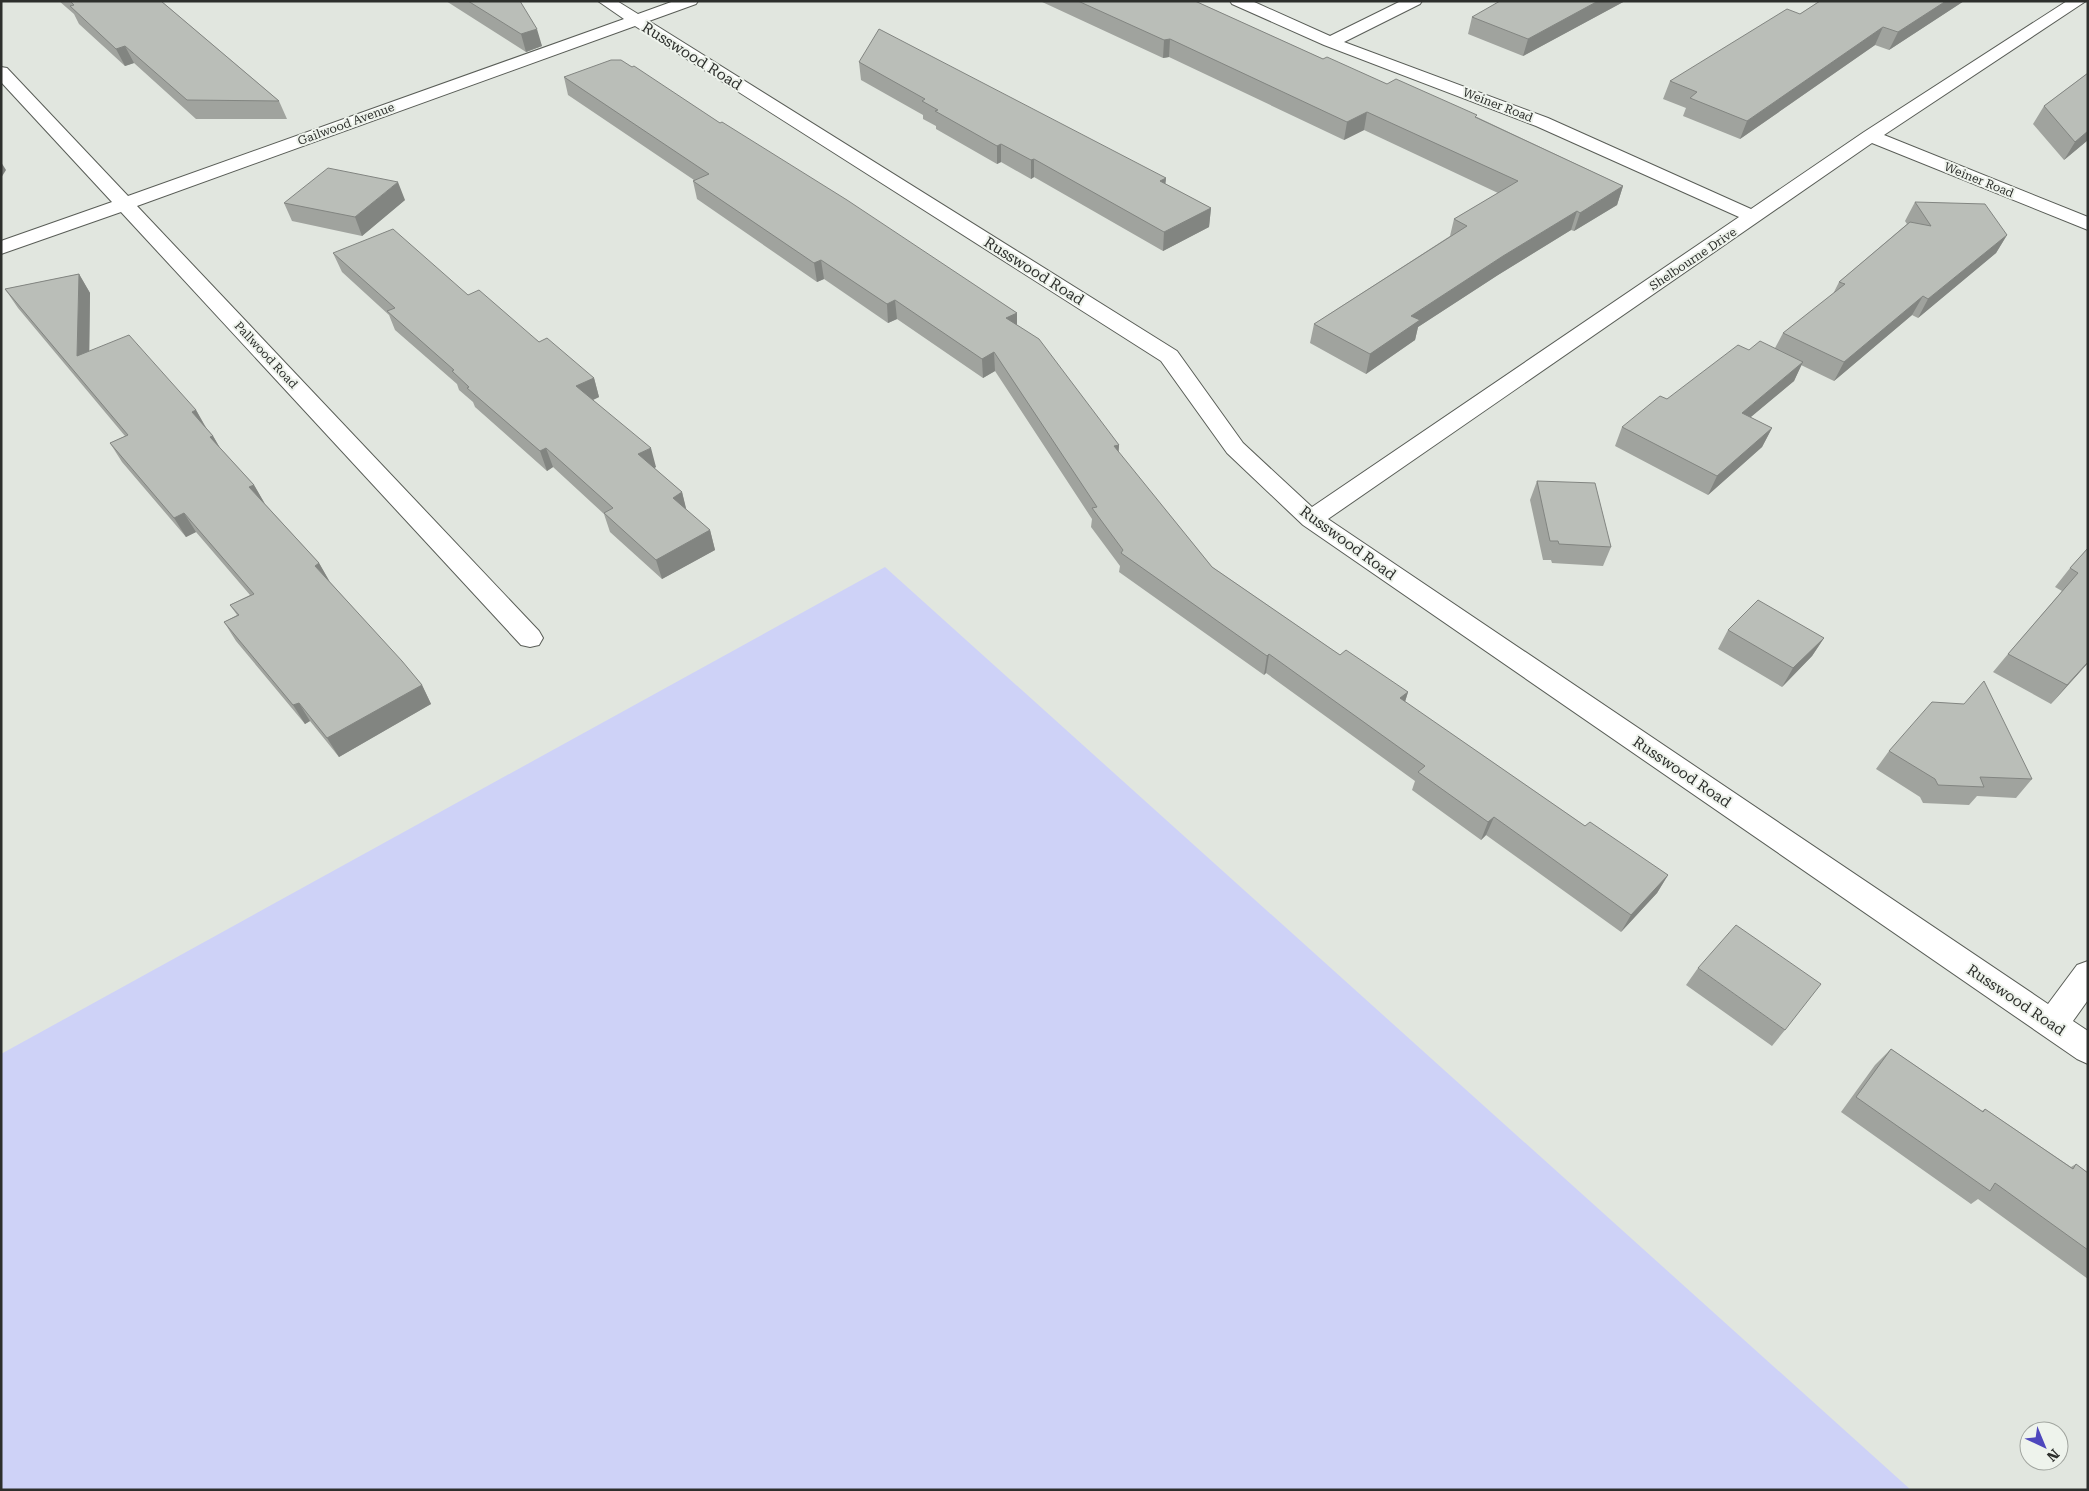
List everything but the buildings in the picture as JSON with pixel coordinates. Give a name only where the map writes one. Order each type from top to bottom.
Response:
[{"type":"street","name":"Russwood Road","points":[[606,1],[1169,356],[1235,448],[1311,519],[2088,1049]]},
{"type":"street","name":"Gailwood Avenue","points":[[1,248],[690,1]]},
{"type":"street","name":"Weiner Road","points":[[1238,1],[1330,42],[1542,122],[1754,217]]},
{"type":"street","points":[[1330,42],[1414,1]]},
{"type":"street","name":"Shelbourne Drive","points":[[1311,519],[1870,136],[2078,1]]},
{"type":"street","name":"Pallwood Road","points":[[1,72],[530,638]]},
{"type":"street","name":"Weiner Road","points":[[1870,136],[2088,224]]},
{"type":"street","points":[[2052,1024],[2088,975]]},
{"type":"shaded area","points":[[885,567],[1911,1490],[1,1490],[1,1054]]}]
